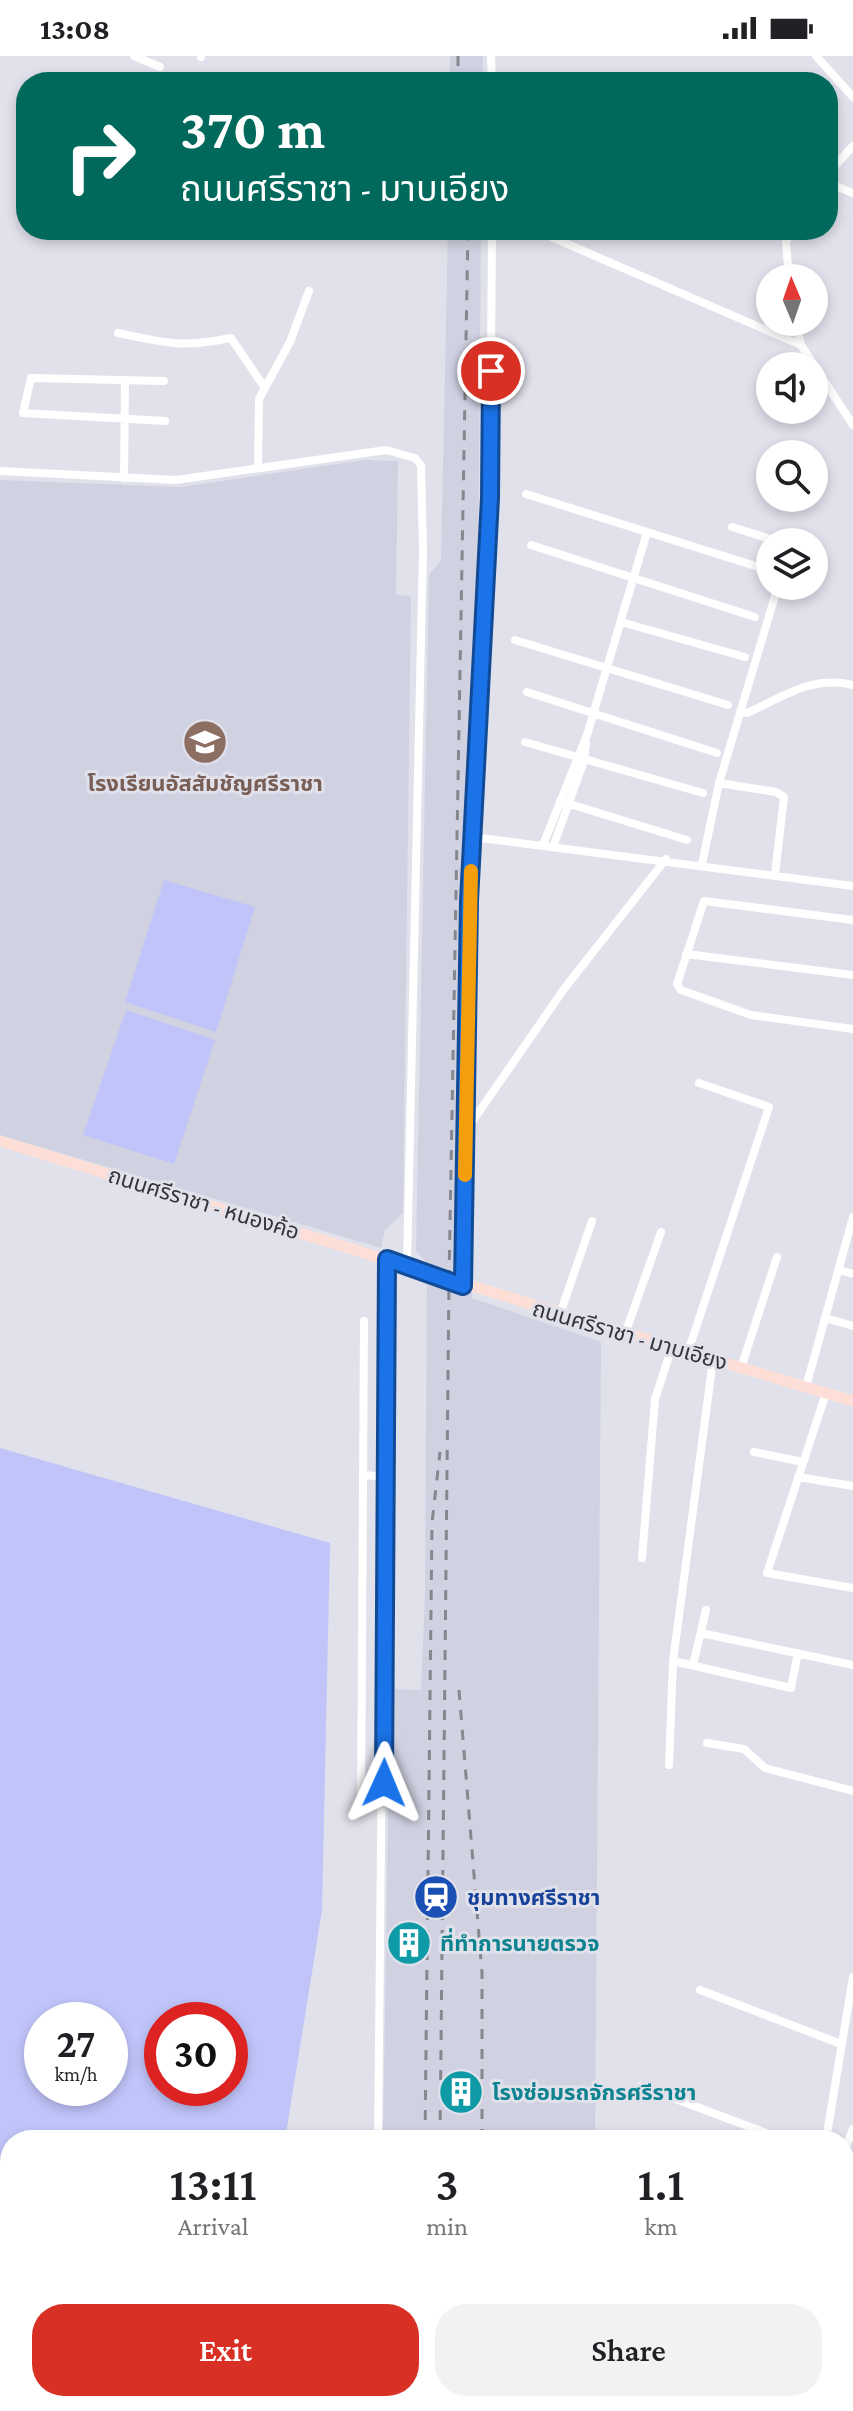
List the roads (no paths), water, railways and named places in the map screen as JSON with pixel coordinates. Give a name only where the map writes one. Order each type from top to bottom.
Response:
[{"type":"main road","name":"ถนนศรีราชา - หนองค้อ","points":[[0,1141],[407,1266]]},
{"type":"main road","name":"ถนนศรีราชา - มาบเอียง","points":[[407,1266],[463,1286],[853,1401]]},
{"type":"street","points":[[134,56],[160,67]]},
{"type":"street","points":[[816,56],[830,72]]},
{"type":"street","points":[[838,80],[853,97]]},
{"type":"street","points":[[838,162],[853,146]]},
{"type":"street","points":[[463,1286],[473,837],[490,498],[492,240]]},
{"type":"street","points":[[558,240],[801,345]]},
{"type":"street","points":[[787,240],[788,264]]},
{"type":"street","points":[[258,467],[256,414],[265,388],[290,342],[309,291]]},
{"type":"street","points":[[118,333],[176,346],[200,346],[231,338],[265,388]]},
{"type":"street","points":[[799,336],[801,345],[853,425]]},
{"type":"street","points":[[164,381],[31,378],[23,413],[165,421]]},
{"type":"street","points":[[124,478],[125,381]]},
{"type":"street","points":[[0,471],[176,480],[386,450],[415,458],[421,465],[423,550],[407,1266]]},
{"type":"street","points":[[526,494],[756,566]]},
{"type":"street","points":[[732,527],[756,534]]},
{"type":"street","points":[[543,845],[580,759],[647,532]]},
{"type":"street","points":[[531,545],[755,617]]},
{"type":"street","points":[[702,864],[719,783],[774,600]]},
{"type":"street","points":[[621,622],[745,657]]},
{"type":"street","points":[[515,640],[728,705]]},
{"type":"street","points":[[740,712],[753,711],[793,688],[814,683],[853,685]]},
{"type":"street","points":[[527,692],[717,753]]},
{"type":"street","points":[[525,742],[703,793]]},
{"type":"street","points":[[719,783],[776,792],[784,797],[775,874]]},
{"type":"street","points":[[564,802],[687,840]]},
{"type":"street","points":[[553,847],[564,802]]},
{"type":"street","points":[[473,837],[666,859],[853,886]]},
{"type":"street","points":[[465,1132],[564,989],[666,859]]},
{"type":"street","points":[[853,920],[704,901],[678,980],[681,990],[751,1015],[853,1029]]},
{"type":"street","points":[[686,954],[853,975]]},
{"type":"street","points":[[688,1352],[769,1107],[699,1083]]},
{"type":"street","points":[[560,1314],[592,1221]]},
{"type":"street","points":[[806,1387],[852,1221]]},
{"type":"street","points":[[625,1334],[661,1232]]},
{"type":"street","points":[[741,1368],[777,1257]]},
{"type":"street","points":[[378,2130],[387,1259]]},
{"type":"street","points":[[839,1270],[853,1274]]},
{"type":"street","points":[[825,1318],[853,1326]]},
{"type":"street","points":[[361,1808],[364,1321]]},
{"type":"street","points":[[642,1558],[655,1399],[672,1347]]},
{"type":"street","points":[[669,1765],[673,1661],[713,1360]]},
{"type":"street","points":[[826,1393],[767,1573],[853,1588]]},
{"type":"street","points":[[754,1452],[803,1462]]},
{"type":"street","points":[[364,1475],[386,1477]]},
{"type":"street","points":[[798,1477],[853,1486]]},
{"type":"street","points":[[693,1665],[706,1610]]},
{"type":"street","points":[[701,1633],[853,1665]]},
{"type":"street","points":[[673,1661],[791,1688],[798,1653]]},
{"type":"street","points":[[707,1743],[744,1749],[765,1768],[853,1791]]},
{"type":"street","points":[[828,2130],[841,2044],[850,2014],[853,1977]]},
{"type":"street","points":[[700,1990],[841,2044]]},
{"type":"street","points":[[641,2086],[758,2130]]},
{"type":"railway","points":[[458,56],[458,72]]},
{"type":"railway","points":[[440,2130],[449,1280],[468,240]]},
{"type":"railway","points":[[425,2130],[432,1523],[440,1452]]},
{"type":"railway","points":[[459,1690],[482,1973],[482,2130]]},
{"type":"place","name":"โรงเรียนอัสสัมชัญศรีราชา","points":[[205,742]]},
{"type":"place","name":"ชุมทางศรีราชา","points":[[436,1897]]},
{"type":"place","name":"ที่ทำการนายตรวจ","points":[[409,1943]]},
{"type":"place","name":"โรงซ่อมรถจักรศรีราชา","points":[[461,2092]]}]
